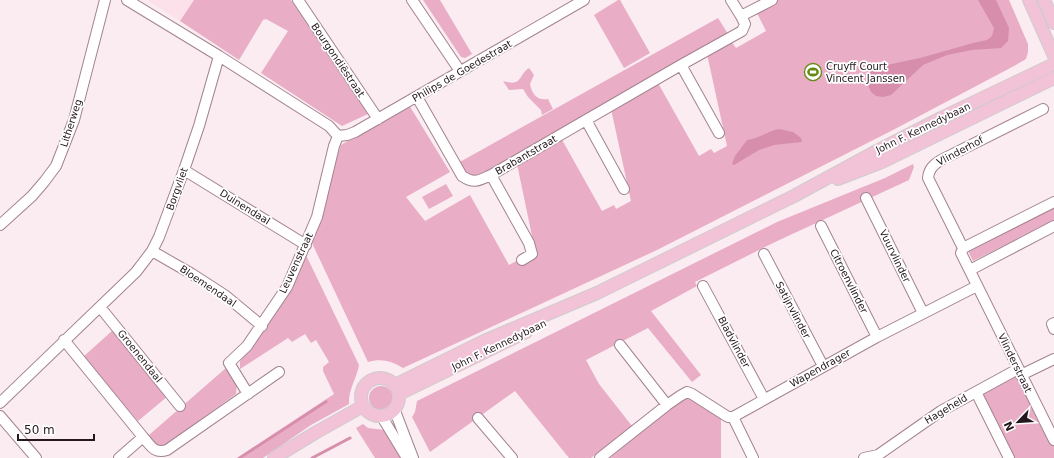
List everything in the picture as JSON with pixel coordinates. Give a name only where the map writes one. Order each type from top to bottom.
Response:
[{"type":"main road","points":[[1029,0],[1054,56]]},
{"type":"main road","points":[[1044,0],[1054,23]]},
{"type":"main road","name":"John F. Kennedybaan","points":[[397,390],[484,342],[597,293],[794,196],[881,148],[1054,64]]},
{"type":"main road","name":"John F. Kennedybaan","points":[[794,196],[882,162],[1054,78]]},
{"type":"main road","points":[[377,378],[384,378],[391,381],[397,390],[398,406],[389,415],[382,417],[371,415],[363,406],[361,399],[362,392],[370,381],[377,378]]},
{"type":"main road","points":[[274,458],[363,406]]},
{"type":"street","name":"Litherweg","points":[[0,225],[32,196],[56,166],[74,120],[104,0]]},
{"type":"street","points":[[127,0],[329,126],[338,136]]},
{"type":"street","name":"Bourgondiëstraat","points":[[298,0],[378,119]]},
{"type":"street","points":[[412,0],[460,71]]},
{"type":"street","name":"Philips de Goedestraat","points":[[338,136],[355,132],[584,0]]},
{"type":"street","points":[[731,0],[741,16],[772,0]]},
{"type":"street","name":"Brabantstraat","points":[[522,260],[532,254],[529,243],[491,175],[742,31],[744,24],[741,16]]},
{"type":"street","name":"Borgvliet","points":[[0,403],[136,272],[152,251],[159,237],[184,170],[199,126],[219,56]]},
{"type":"street","points":[[681,65],[719,133]]},
{"type":"street","points":[[417,97],[462,176],[477,182],[491,175]]},
{"type":"street","name":"Vlinderhof","points":[[977,286],[961,253],[963,248],[928,178],[929,171],[933,165],[940,160],[1043,109]]},
{"type":"street","points":[[586,120],[624,189]]},
{"type":"street","name":"Leuvenstraat","points":[[248,394],[229,363],[247,346],[287,288],[317,217],[334,146],[338,136]]},
{"type":"street","name":"Duinendaal","points":[[184,170],[306,245]]},
{"type":"street","name":"Vuurvlinder","points":[[866,198],[923,313]]},
{"type":"street","points":[[963,248],[1054,202]]},
{"type":"street","name":"Citroenvlinder","points":[[821,226],[877,337]]},
{"type":"street","points":[[970,270],[1054,226]]},
{"type":"street","name":"Bloemendaal","points":[[152,251],[226,296],[262,326]]},
{"type":"street","name":"Satijnvlinder","points":[[764,254],[822,366]]},
{"type":"street","name":"Bladvlinder","points":[[704,286],[764,399]]},
{"type":"street","name":"Wapendrager","points":[[733,417],[822,366],[977,286]]},
{"type":"street","name":"Vlinderstraat","points":[[977,286],[1054,440]]},
{"type":"street","name":"Groenendaal","points":[[100,307],[180,406]]},
{"type":"street","points":[[1054,323],[1052,324],[1054,329]]},
{"type":"street","points":[[64,340],[143,437],[156,451],[160,452],[167,450],[279,372]]},
{"type":"street","points":[[620,345],[667,405]]},
{"type":"street","name":"Hageheld","points":[[864,458],[877,457],[941,411],[976,392],[1020,372],[1054,359]]},
{"type":"street","points":[[600,458],[667,405],[687,392],[728,417],[733,417],[753,458]]},
{"type":"street","points":[[976,392],[1009,458]]},
{"type":"street","points":[[394,410],[413,458]]},
{"type":"street","points":[[0,416],[36,458]]},
{"type":"street","points":[[382,417],[406,458]]},
{"type":"street","points":[[478,418],[512,458]]},
{"type":"street","points":[[119,458],[143,437]]},
{"type":"shaded area","points":[[147,0],[194,0],[180,21]]},
{"type":"shaded area","points":[[194,0],[291,0],[368,114],[342,126],[261,73],[288,31],[266,19],[263,20],[239,60],[180,21]]},
{"type":"shaded area","points":[[423,0],[440,0],[472,54],[465,58],[461,57]]},
{"type":"shaded area","points":[[620,0],[650,53],[624,68],[594,15]]},
{"type":"shaded area","points":[[778,0],[1009,0],[1028,44],[1028,52],[1026,59],[1014,66],[893,130],[657,250],[403,368],[386,361],[377,360],[368,362],[312,243],[321,219],[341,145],[409,105],[450,172],[406,197],[425,221],[470,195],[509,265],[520,259],[536,255],[517,164],[561,138],[602,211],[614,205],[616,209],[631,201],[611,109],[658,83],[699,156],[711,149],[714,153],[727,146],[707,54],[731,41],[736,48],[766,31],[757,13]]},
{"type":"shaded area","points":[[978,0],[996,0],[1009,28],[1008,41],[1001,48],[972,50],[947,55],[923,65],[891,95],[883,97],[876,96],[871,92],[867,78],[870,71],[877,67],[920,58],[987,40],[992,36],[994,28]]},
{"type":"shaded area","points":[[718,18],[728,34],[709,43],[480,175],[470,177],[458,163]]},
{"type":"shaded area","points":[[529,68],[534,75],[530,84],[532,91],[538,98],[548,99],[553,109],[542,115],[541,110],[528,97],[523,89],[509,90],[503,81],[517,81]]},
{"type":"shaded area","points":[[779,129],[793,132],[801,138],[802,142],[774,145],[759,150],[734,165],[732,164],[735,156],[747,140]]},
{"type":"shaded area","points":[[913,164],[914,167],[909,180],[773,243],[695,282],[697,286],[651,311],[701,375],[692,382],[648,328],[586,360],[599,384],[632,426],[591,458],[569,458],[515,391],[430,452],[412,417],[415,412],[417,401],[777,222],[885,178]]},
{"type":"shaded area","points":[[446,184],[453,196],[429,209],[422,197]]},
{"type":"shaded area","points":[[1054,206],[1054,220],[973,261],[968,251]]},
{"type":"shaded area","points":[[306,255],[359,365],[351,389],[349,404],[311,425],[263,458],[237,458],[334,394],[323,371],[323,367],[329,362],[316,340],[311,343],[305,334],[292,342],[288,338],[240,369],[240,361],[250,349],[276,310]]},
{"type":"shaded area","points":[[113,330],[168,396],[138,421],[83,357]]},
{"type":"shaded area","points":[[226,368],[237,383],[236,394],[160,449],[149,435]]},
{"type":"shaded area","points":[[1016,373],[1054,446],[1054,458],[1015,458],[982,393]]},
{"type":"shaded area","points":[[381,386],[386,387],[392,393],[392,403],[386,409],[381,410],[376,409],[370,403],[369,398],[370,393],[376,387]]},
{"type":"shaded area","points":[[688,396],[721,417],[721,458],[610,458],[679,400]]},
{"type":"shaded area","points":[[326,400],[328,402],[242,458],[237,458]]},
{"type":"shaded area","points":[[363,424],[368,428],[385,430],[404,458],[375,458],[356,428]]},
{"type":"waterway","points":[[312,458],[350,438]]},
{"type":"place","name":"Cruyff Court Vincent Janssen","points":[[813,72]]}]
